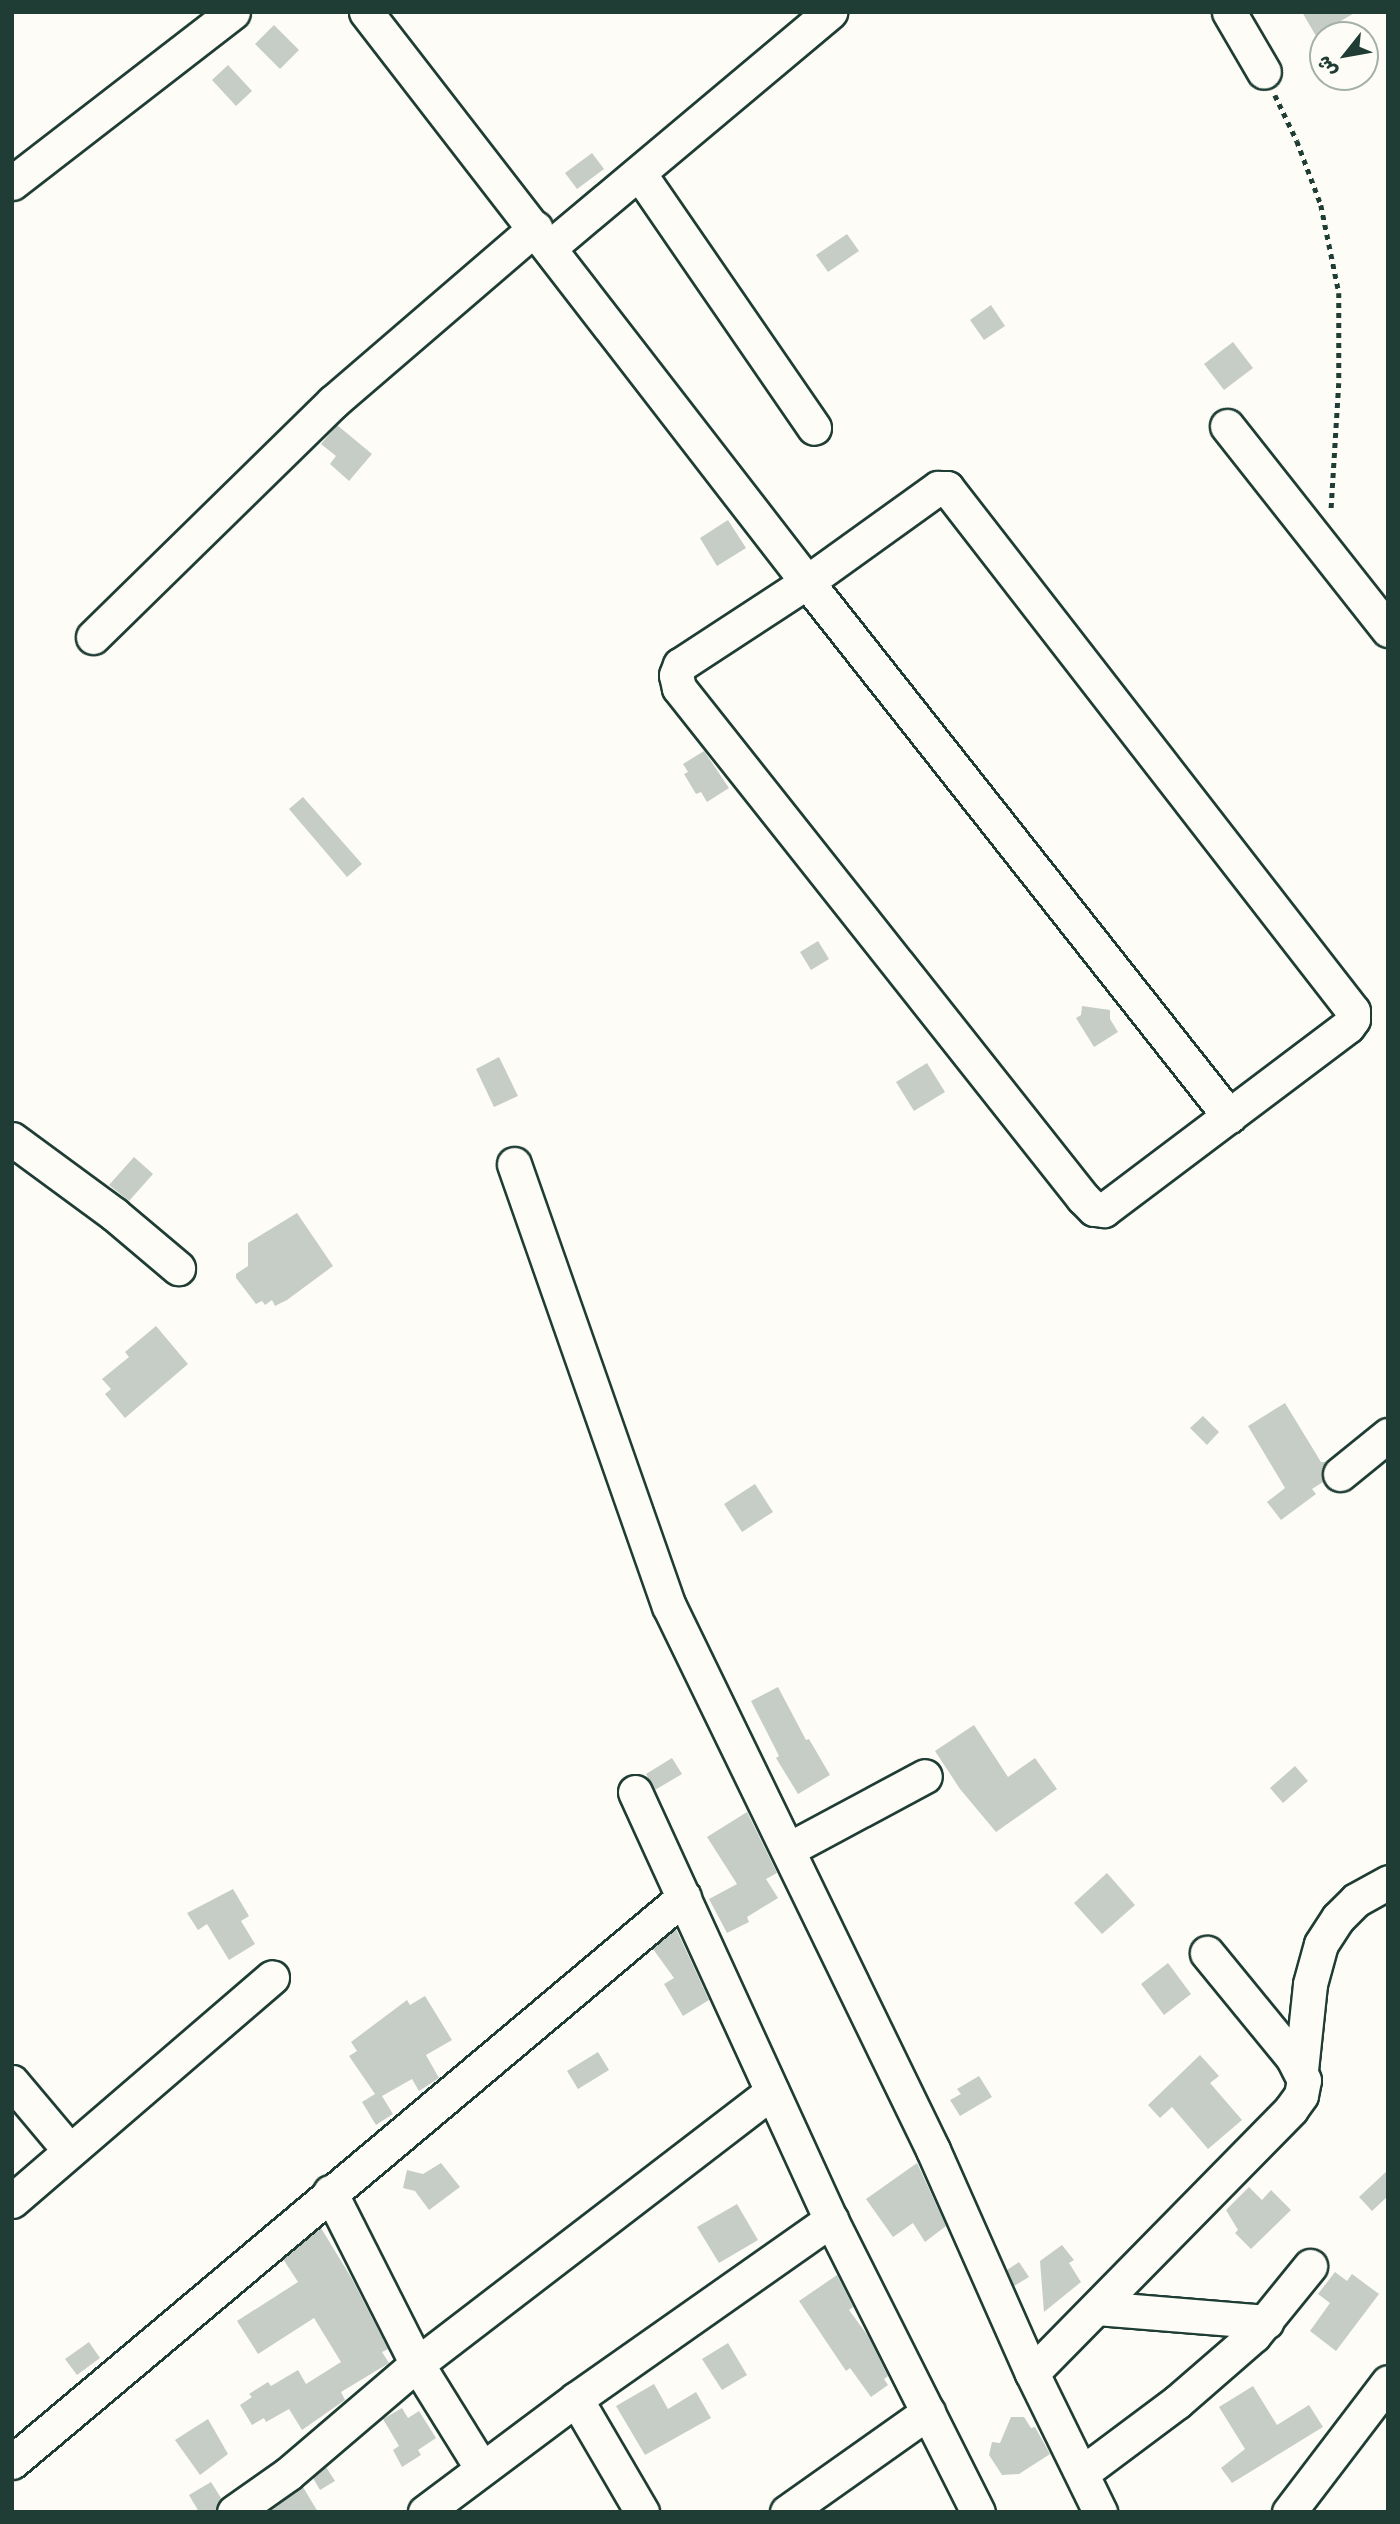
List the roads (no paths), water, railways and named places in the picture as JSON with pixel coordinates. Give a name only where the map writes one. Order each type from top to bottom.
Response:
[{"type":"street","points":[[12,183],[233,12]]},
{"type":"street","points":[[366,12],[807,582],[1229,1116]]},
{"type":"street","points":[[93,637],[322,411],[542,237],[639,173],[830,12]]},
{"type":"street","points":[[1229,12],[1264,72]]},
{"type":"street","points":[[639,173],[814,428]]},
{"type":"street","points":[[1227,426],[1388,630]]},
{"type":"street","points":[[939,488],[947,488],[1353,1011],[1353,1019],[1348,1026],[1104,1210],[1094,1209],[679,688],[676,675],[680,665],[807,582],[939,488]]},
{"type":"street","points":[[12,1139],[114,1214],[178,1268]]},
{"type":"street","points":[[514,1164],[669,1606],[933,2150],[1032,2374],[1100,2512]]},
{"type":"street","points":[[1340,1474],[1388,1435]]},
{"type":"street","points":[[789,1849],[925,1776]]},
{"type":"street","points":[[635,1792],[831,2220],[978,2512]]},
{"type":"street","points":[[1032,2374],[1147,2253],[1292,2109],[1303,2087],[1301,2070],[1310,1984],[1321,1944],[1338,1918],[1356,1899],[1388,1882]]},
{"type":"street","points":[[12,2462],[684,1897]]},
{"type":"street","points":[[1207,1953],[1274,2032],[1301,2070]]},
{"type":"street","points":[[12,2201],[272,1977]]},
{"type":"street","points":[[12,2082],[69,2150]]},
{"type":"street","points":[[234,2512],[288,2474],[417,2364],[772,2092]]},
{"type":"street","points":[[330,2192],[417,2364],[482,2469]]},
{"type":"street","points":[[425,2512],[576,2399],[831,2220]]},
{"type":"street","points":[[1082,2473],[1177,2402],[1266,2322],[1310,2266]]},
{"type":"street","points":[[1097,2308],[1266,2322]]},
{"type":"street","points":[[1289,2512],[1388,2382]]},
{"type":"street","points":[[576,2399],[642,2512]]},
{"type":"street","points":[[787,2512],[928,2412]]}]
